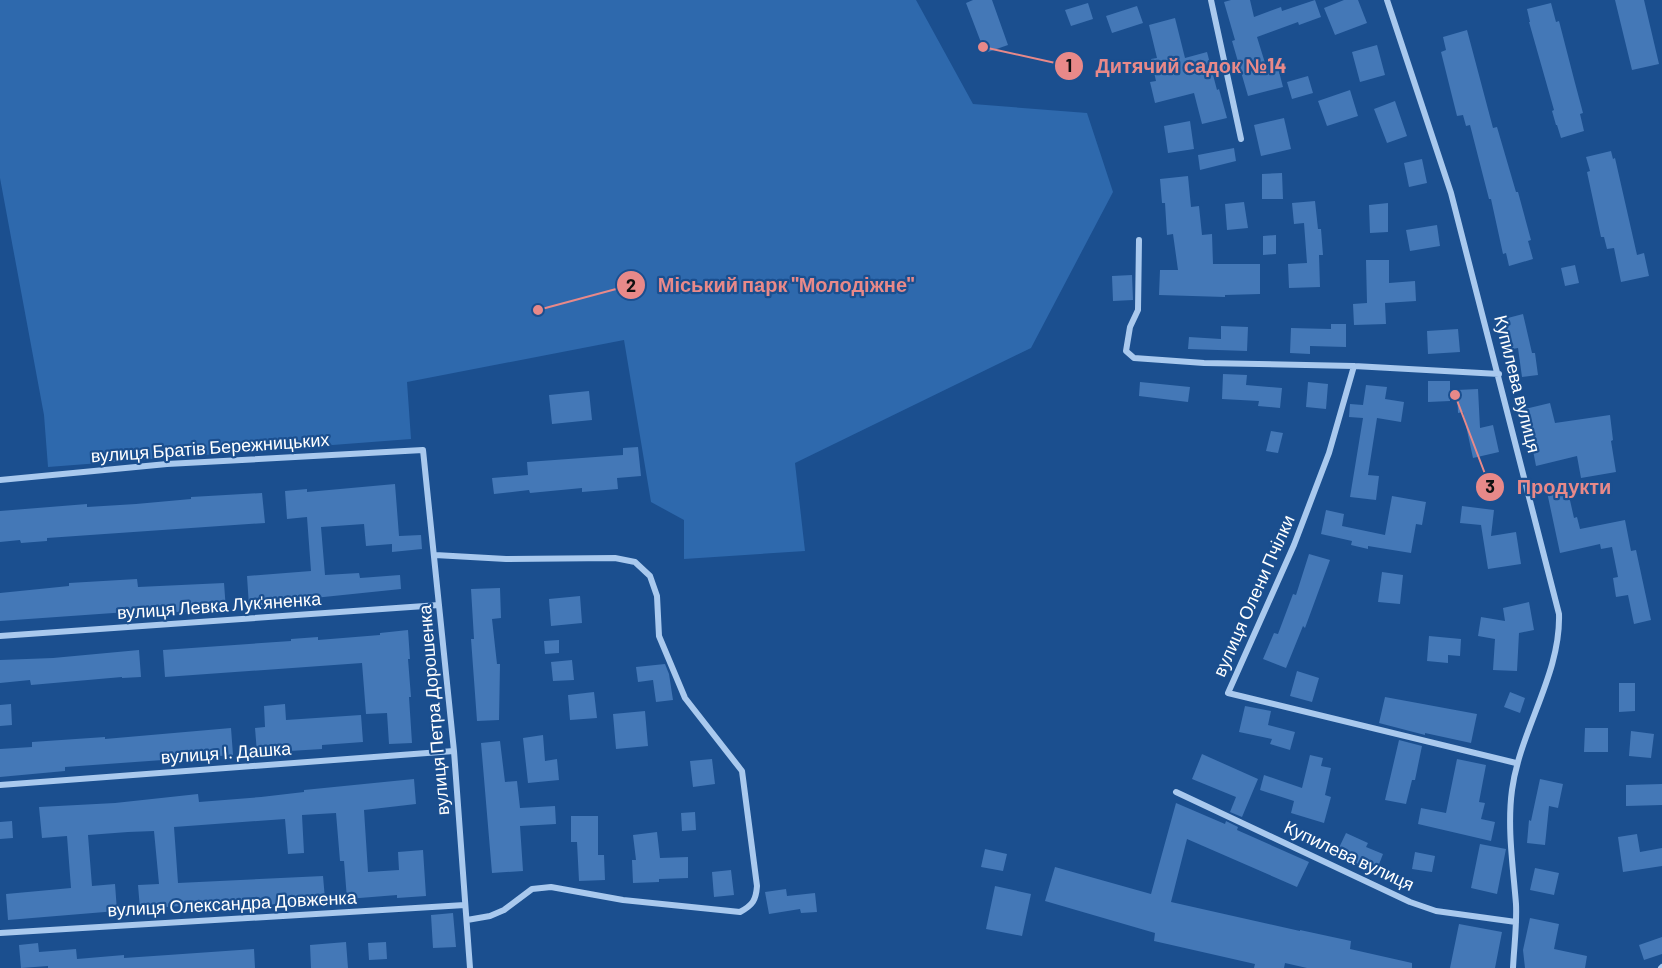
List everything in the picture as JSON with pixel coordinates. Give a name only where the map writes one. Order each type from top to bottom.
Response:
[{"type":"street","points":[[1211,0],[1241,139]]},
{"type":"street","name":"Купилева вулиця","points":[[1387,0],[1451,193],[1557,603],[1559,620],[1556,651],[1516,763],[1511,792],[1510,815],[1516,922],[1514,968]]},
{"type":"street","points":[[1139,240],[1138,310],[1130,327],[1126,351],[1134,358],[1204,363],[1354,366],[1499,374]]},
{"type":"street","name":"вулиця Олени Пчілки","points":[[1354,366],[1329,453],[1294,545],[1228,693],[1516,763]]},
{"type":"street","name":"вулиця Братів Бережницьких","points":[[0,480],[166,464],[423,450]]},
{"type":"street","name":"вулиця Петра Дорошенка","points":[[423,450],[454,751],[470,968]]},
{"type":"street","points":[[435,555],[506,559],[615,558],[635,562],[650,576],[657,596],[658,636],[685,698],[742,771],[757,886],[756,898],[751,906],[740,912],[623,900],[550,887],[532,889],[504,910],[490,916],[467,920]]},
{"type":"street","name":"вулиця Левка Лук'яненка","points":[[0,636],[439,605]]},
{"type":"street","name":"вулиця І. Дашка","points":[[0,784],[454,751]]},
{"type":"street","name":"Купилева вулиця","points":[[1176,792],[1410,902],[1436,911],[1516,922]]},
{"type":"street","name":"вулиця Олександра Довженка","points":[[0,933],[465,905]]},
{"type":"shaded area","points":[[0,0],[916,0],[973,104],[1087,113],[1113,192],[1031,348],[795,463],[805,551],[684,559],[684,520],[651,502],[624,340],[407,382],[411,439],[48,467],[44,415],[0,178]]},
{"type":"building","points":[[973,0],[992,0],[1008,45],[985,53],[966,3]]},
{"type":"building","points":[[1250,0],[1254,17],[1281,7],[1282,11],[1315,0],[1321,17],[1299,25],[1298,22],[1257,37],[1265,63],[1276,60],[1283,87],[1248,96],[1232,41],[1235,40],[1224,2]]},
{"type":"building","points":[[1344,0],[1358,0],[1367,23],[1335,35],[1324,8]]},
{"type":"building","points":[[1615,0],[1644,0],[1659,64],[1632,70]]},
{"type":"building","points":[[1088,3],[1093,19],[1071,26],[1065,10]]},
{"type":"building","points":[[1551,3],[1556,22],[1559,21],[1583,113],[1580,114],[1584,131],[1561,138],[1552,111],[1554,110],[1527,9]]},
{"type":"building","points":[[1137,6],[1143,23],[1112,33],[1106,16]]},
{"type":"building","points":[[1175,18],[1185,58],[1207,52],[1227,118],[1202,124],[1194,93],[1155,103],[1150,82],[1156,81],[1151,59],[1157,58],[1149,25]]},
{"type":"building","points":[[1467,30],[1493,128],[1497,127],[1531,240],[1528,241],[1533,259],[1509,266],[1506,253],[1503,254],[1491,199],[1489,199],[1470,125],[1466,126],[1463,115],[1457,116],[1441,52],[1446,50],[1443,37]]},
{"type":"building","points":[[1377,45],[1385,75],[1360,82],[1352,52]]},
{"type":"building","points":[[1308,76],[1313,93],[1292,99],[1287,82]]},
{"type":"building","points":[[1350,90],[1358,116],[1327,126],[1318,101]]},
{"type":"building","points":[[1395,101],[1407,136],[1387,143],[1374,109]]},
{"type":"building","points":[[1284,118],[1291,149],[1261,156],[1254,125]]},
{"type":"building","points":[[1190,121],[1194,149],[1168,153],[1164,126]]},
{"type":"building","points":[[1234,148],[1236,161],[1200,170],[1198,155]]},
{"type":"building","points":[[1611,151],[1613,159],[1615,158],[1637,255],[1644,253],[1649,276],[1621,282],[1614,248],[1607,249],[1604,237],[1601,237],[1587,172],[1590,171],[1586,157]]},
{"type":"building","points":[[1422,159],[1427,183],[1409,187],[1404,163]]},
{"type":"building","points":[[1282,173],[1283,199],[1262,199],[1262,174]]},
{"type":"building","points":[[1188,176],[1191,207],[1199,206],[1202,235],[1212,234],[1213,264],[1260,264],[1260,294],[1225,295],[1225,297],[1159,295],[1160,270],[1178,270],[1173,234],[1167,235],[1165,203],[1162,203],[1160,179]]},
{"type":"building","points":[[1315,201],[1318,229],[1321,229],[1323,255],[1319,255],[1320,287],[1289,288],[1288,264],[1307,263],[1304,223],[1294,224],[1292,203]]},
{"type":"building","points":[[1244,202],[1248,228],[1227,230],[1225,204]]},
{"type":"building","points":[[1388,203],[1388,232],[1370,233],[1369,205]]},
{"type":"building","points":[[1437,225],[1440,246],[1410,251],[1406,230]]},
{"type":"building","points":[[1276,235],[1276,254],[1263,255],[1263,236]]},
{"type":"building","points":[[1366,260],[1389,260],[1389,283],[1415,281],[1416,301],[1385,303],[1386,324],[1354,325],[1353,304],[1367,303]]},
{"type":"building","points":[[1575,265],[1579,283],[1565,286],[1561,268]]},
{"type":"building","points":[[1132,275],[1133,300],[1113,301],[1112,276]]},
{"type":"building","points":[[1523,314],[1532,353],[1535,353],[1538,375],[1522,377],[1518,348],[1512,349],[1504,319]]},
{"type":"building","points":[[1331,324],[1346,324],[1346,347],[1310,346],[1310,354],[1290,353],[1291,328],[1331,329]]},
{"type":"building","points":[[1221,326],[1248,327],[1247,351],[1188,349],[1189,337],[1221,339]]},
{"type":"building","points":[[1458,329],[1460,352],[1428,354],[1427,331]]},
{"type":"building","points":[[1223,374],[1247,375],[1246,385],[1282,388],[1280,408],[1258,406],[1259,401],[1222,399]]},
{"type":"building","points":[[1428,381],[1450,381],[1450,401],[1428,402]]},
{"type":"building","points":[[1140,382],[1190,387],[1188,402],[1139,396]]},
{"type":"building","points":[[1308,382],[1328,384],[1326,409],[1306,407]]},
{"type":"building","points":[[1366,385],[1387,387],[1385,399],[1404,402],[1401,422],[1377,418],[1368,475],[1379,476],[1376,500],[1350,497],[1363,418],[1349,417],[1350,404],[1363,405]]},
{"type":"building","points":[[1478,389],[1480,428],[1493,425],[1499,452],[1473,458],[1463,412],[1458,413],[1457,390]]},
{"type":"building","points":[[589,391],[592,420],[552,424],[549,395]]},
{"type":"building","points":[[1550,403],[1555,423],[1610,415],[1616,472],[1581,478],[1577,456],[1536,466],[1525,409]]},
{"type":"building","points":[[1271,431],[1283,433],[1278,453],[1266,451]]},
{"type":"building","points":[[638,447],[641,476],[617,478],[618,489],[582,492],[582,488],[530,493],[529,490],[494,494],[492,478],[528,475],[527,462],[623,455],[623,448]]},
{"type":"building","points":[[395,484],[399,536],[421,535],[422,549],[392,552],[392,544],[366,546],[364,524],[321,527],[325,575],[359,573],[360,578],[400,575],[401,589],[314,598],[315,601],[249,606],[247,576],[311,571],[307,517],[287,519],[285,491],[307,489],[307,492]]},
{"type":"building","points":[[1567,487],[1574,518],[1577,517],[1580,529],[1625,520],[1631,551],[1636,550],[1651,620],[1634,624],[1628,595],[1616,597],[1613,578],[1618,577],[1612,547],[1601,549],[1600,544],[1560,553],[1547,492]]},
{"type":"building","points":[[262,493],[265,523],[47,538],[47,541],[21,543],[20,540],[0,542],[0,511],[87,504],[87,507],[136,504],[191,499],[191,497]]},
{"type":"building","points":[[1392,496],[1426,502],[1422,525],[1416,524],[1411,553],[1368,546],[1368,549],[1351,545],[1352,541],[1321,534],[1326,510],[1344,514],[1342,526],[1385,535]]},
{"type":"building","points":[[1462,506],[1494,510],[1491,536],[1516,532],[1521,564],[1488,569],[1481,525],[1460,523]]},
{"type":"building","points":[[1309,554],[1330,560],[1305,628],[1303,626],[1286,668],[1263,659],[1274,633],[1278,634],[1293,594],[1296,595]]},
{"type":"building","points":[[1382,572],[1403,575],[1400,604],[1378,602]]},
{"type":"building","points":[[137,579],[138,587],[224,583],[226,610],[156,613],[156,610],[0,621],[0,593],[69,586],[69,583]]},
{"type":"building","points":[[500,588],[501,618],[492,619],[497,664],[500,664],[499,720],[477,721],[471,639],[474,639],[471,589]]},
{"type":"building","points":[[580,596],[582,623],[551,626],[549,599]]},
{"type":"building","points":[[1529,602],[1534,630],[1519,633],[1517,671],[1493,670],[1495,639],[1478,636],[1481,617],[1505,621],[1503,608]]},
{"type":"building","points":[[408,630],[412,743],[389,744],[387,713],[366,714],[362,663],[165,677],[163,650],[318,637],[318,640],[380,635],[380,633]]},
{"type":"building","points":[[1429,636],[1461,639],[1460,656],[1448,655],[1448,663],[1427,661]]},
{"type":"building","points":[[559,640],[559,653],[545,654],[544,641]]},
{"type":"building","points":[[139,650],[141,677],[31,685],[30,680],[0,683],[0,660],[53,658]]},
{"type":"building","points":[[572,660],[574,680],[553,681],[551,662]]},
{"type":"building","points":[[665,664],[673,700],[656,702],[653,680],[638,682],[636,667]]},
{"type":"building","points":[[1297,671],[1319,678],[1312,702],[1290,696]]},
{"type":"building","points":[[1619,683],[1635,683],[1635,711],[1619,712]]},
{"type":"building","points":[[594,692],[597,718],[570,720],[568,695]]},
{"type":"building","points":[[1510,692],[1525,698],[1520,713],[1504,707]]},
{"type":"building","points":[[1385,697],[1477,714],[1471,743],[1425,733],[1425,735],[1379,723]]},
{"type":"building","points":[[11,704],[12,725],[0,726],[0,705]]},
{"type":"building","points":[[285,704],[286,720],[361,715],[363,742],[322,745],[322,749],[257,753],[255,728],[265,727],[264,706]]},
{"type":"building","points":[[1245,706],[1271,711],[1268,725],[1295,732],[1290,750],[1270,744],[1272,739],[1239,732]]},
{"type":"building","points":[[645,711],[648,746],[616,749],[613,714]]},
{"type":"building","points":[[231,728],[233,755],[65,767],[65,771],[0,777],[0,749],[32,747],[32,742],[105,737],[105,739]]},
{"type":"building","points":[[1585,728],[1608,728],[1608,752],[1584,752]]},
{"type":"building","points":[[1631,731],[1654,734],[1651,758],[1629,756]]},
{"type":"building","points":[[543,735],[545,761],[557,759],[559,780],[528,783],[523,738]]},
{"type":"building","points":[[1399,740],[1422,746],[1415,780],[1412,780],[1406,804],[1385,800]]},
{"type":"building","points":[[500,741],[505,782],[517,781],[520,808],[555,806],[556,824],[520,826],[523,871],[492,873],[481,743]]},
{"type":"building","points":[[1202,754],[1258,779],[1242,817],[1230,812],[1236,797],[1192,779]]},
{"type":"building","points":[[1310,755],[1323,758],[1321,766],[1331,768],[1325,795],[1331,797],[1324,823],[1291,813],[1294,801],[1260,790],[1264,775],[1302,788]]},
{"type":"building","points":[[712,759],[715,784],[693,787],[690,761]]},
{"type":"building","points":[[1457,759],[1486,765],[1479,802],[1485,803],[1481,819],[1495,822],[1491,841],[1418,824],[1421,808],[1446,813]]},
{"type":"building","points":[[414,779],[416,804],[364,810],[368,872],[399,870],[398,852],[423,850],[426,896],[397,898],[397,895],[347,899],[344,861],[340,861],[336,813],[302,815],[304,853],[288,854],[285,819],[174,827],[178,883],[323,876],[325,899],[267,905],[266,903],[180,909],[180,906],[140,909],[138,885],[159,884],[154,831],[128,832],[88,835],[92,886],[115,884],[117,911],[8,920],[6,894],[71,888],[67,836],[42,838],[39,807],[115,803],[198,794],[199,802]]},
{"type":"building","points":[[1540,779],[1563,784],[1558,808],[1549,806],[1545,845],[1527,843],[1529,820],[1531,821]]},
{"type":"building","points":[[1662,784],[1662,805],[1626,806],[1626,785]]},
{"type":"building","points":[[1176,803],[1225,824],[1226,821],[1238,827],[1237,830],[1309,862],[1297,887],[1187,839],[1171,902],[1351,941],[1350,949],[1412,963],[1412,968],[1307,968],[1285,963],[1284,968],[1254,968],[1255,964],[1154,941],[1155,933],[1045,901],[1055,867],[1151,894]]},
{"type":"building","points":[[695,812],[696,830],[682,831],[681,813]]},
{"type":"building","points":[[571,816],[598,816],[598,855],[604,855],[605,880],[579,881],[577,842],[571,842]]},
{"type":"building","points":[[12,821],[13,838],[0,839],[0,822]]},
{"type":"building","points":[[657,832],[660,858],[688,857],[688,878],[633,883],[632,860],[636,860],[633,835]]},
{"type":"building","points":[[1346,833],[1368,843],[1366,847],[1383,854],[1376,872],[1336,854]]},
{"type":"building","points":[[1637,834],[1640,852],[1662,848],[1662,866],[1623,872],[1618,837]]},
{"type":"building","points":[[1480,844],[1506,849],[1497,894],[1471,888]]},
{"type":"building","points":[[985,849],[1007,854],[1003,871],[981,867]]},
{"type":"building","points":[[1415,852],[1435,856],[1432,872],[1412,869]]},
{"type":"building","points":[[1535,868],[1559,873],[1554,895],[1530,890]]},
{"type":"building","points":[[731,870],[734,895],[714,897],[712,872]]},
{"type":"building","points":[[995,886],[1031,894],[1022,936],[986,929]]},
{"type":"building","points":[[786,889],[787,896],[815,893],[817,912],[801,913],[800,909],[769,914],[765,892]]},
{"type":"building","points":[[453,913],[456,947],[433,948],[431,915]]},
{"type":"building","points":[[1530,918],[1559,924],[1554,949],[1587,956],[1585,968],[1525,968],[1523,950]]},
{"type":"building","points":[[1459,924],[1502,932],[1495,968],[1450,968]]},
{"type":"building","points":[[1662,937],[1662,954],[1644,960],[1639,945]]},
{"type":"building","points":[[346,942],[348,968],[311,968],[310,945]]},
{"type":"building","points":[[386,942],[387,959],[369,960],[368,943]]},
{"type":"building","points":[[38,943],[39,952],[76,949],[77,959],[254,949],[255,968],[48,968],[48,966],[21,968],[19,945]]},
{"type":"place","name":"Дитячий садок №14","points":[[983,47]]},
{"type":"place","name":"Міський парк \"Молодіжне\"","points":[[538,310]]},
{"type":"place","name":"Продукти","points":[[1455,395]]}]
